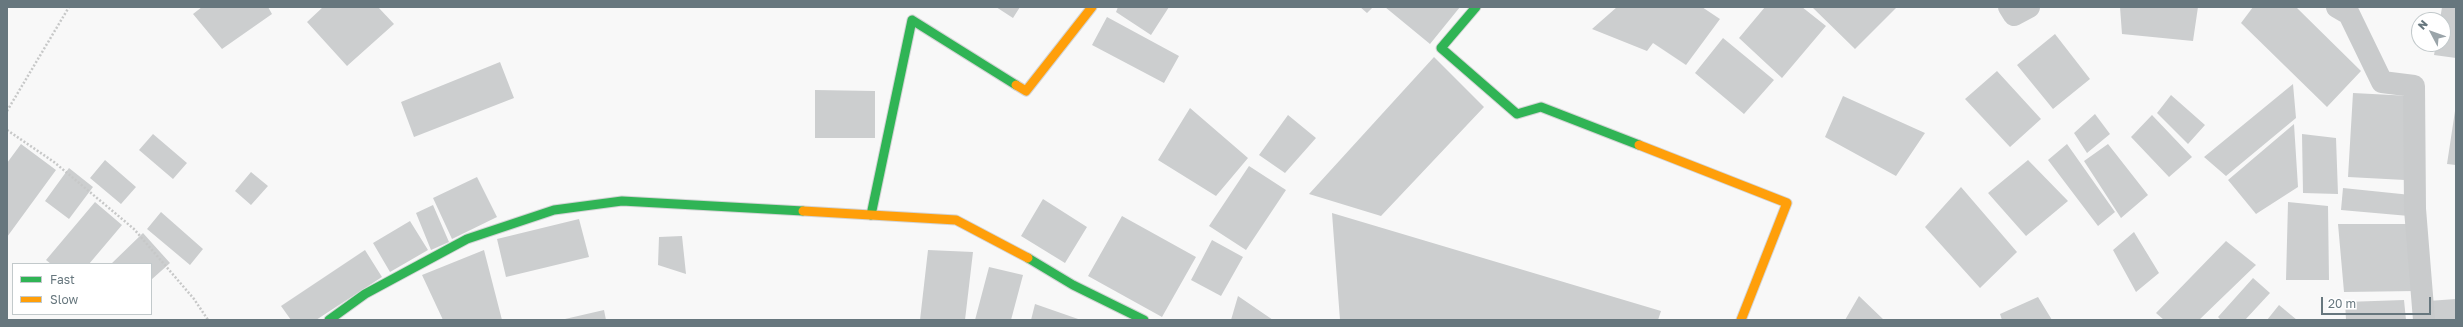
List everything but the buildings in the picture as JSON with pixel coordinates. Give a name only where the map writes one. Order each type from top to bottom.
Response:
[{"type":"street","points":[[871,215],[912,20],[1026,91],[1092,7]]},
{"type":"street","points":[[1476,7],[1441,48],[1517,114],[1541,107],[1787,204],[1741,320]]},
{"type":"street","points":[[2009,7],[2014,15],[2029,7]]},
{"type":"street","points":[[2337,7],[2349,14],[2382,82],[2414,86],[2415,209],[2424,320]]},
{"type":"street","points":[[329,320],[365,294],[467,239],[554,210],[622,201],[956,220],[1023,255],[1073,285],[1144,320]]},
{"type":"path","points":[[7,111],[69,7]]},
{"type":"path","points":[[7,130],[54,162],[134,229],[194,299],[208,320]]},
{"type":"traffic: fast","points":[[1476,7],[1441,48],[1517,114],[1541,107],[1639,145]]},
{"type":"traffic: fast","points":[[871,215],[912,20],[1016,85]]},
{"type":"traffic: fast","points":[[329,320],[365,294],[467,239],[554,210],[622,201],[803,211]]},
{"type":"traffic: fast","points":[[1028,258],[1073,285],[1144,320]]},
{"type":"traffic: slow","points":[[1016,85],[1026,91],[1092,7]]},
{"type":"traffic: slow","points":[[1639,145],[1787,203],[1741,320]]},
{"type":"traffic: slow","points":[[803,211],[956,220],[1028,258]]}]
